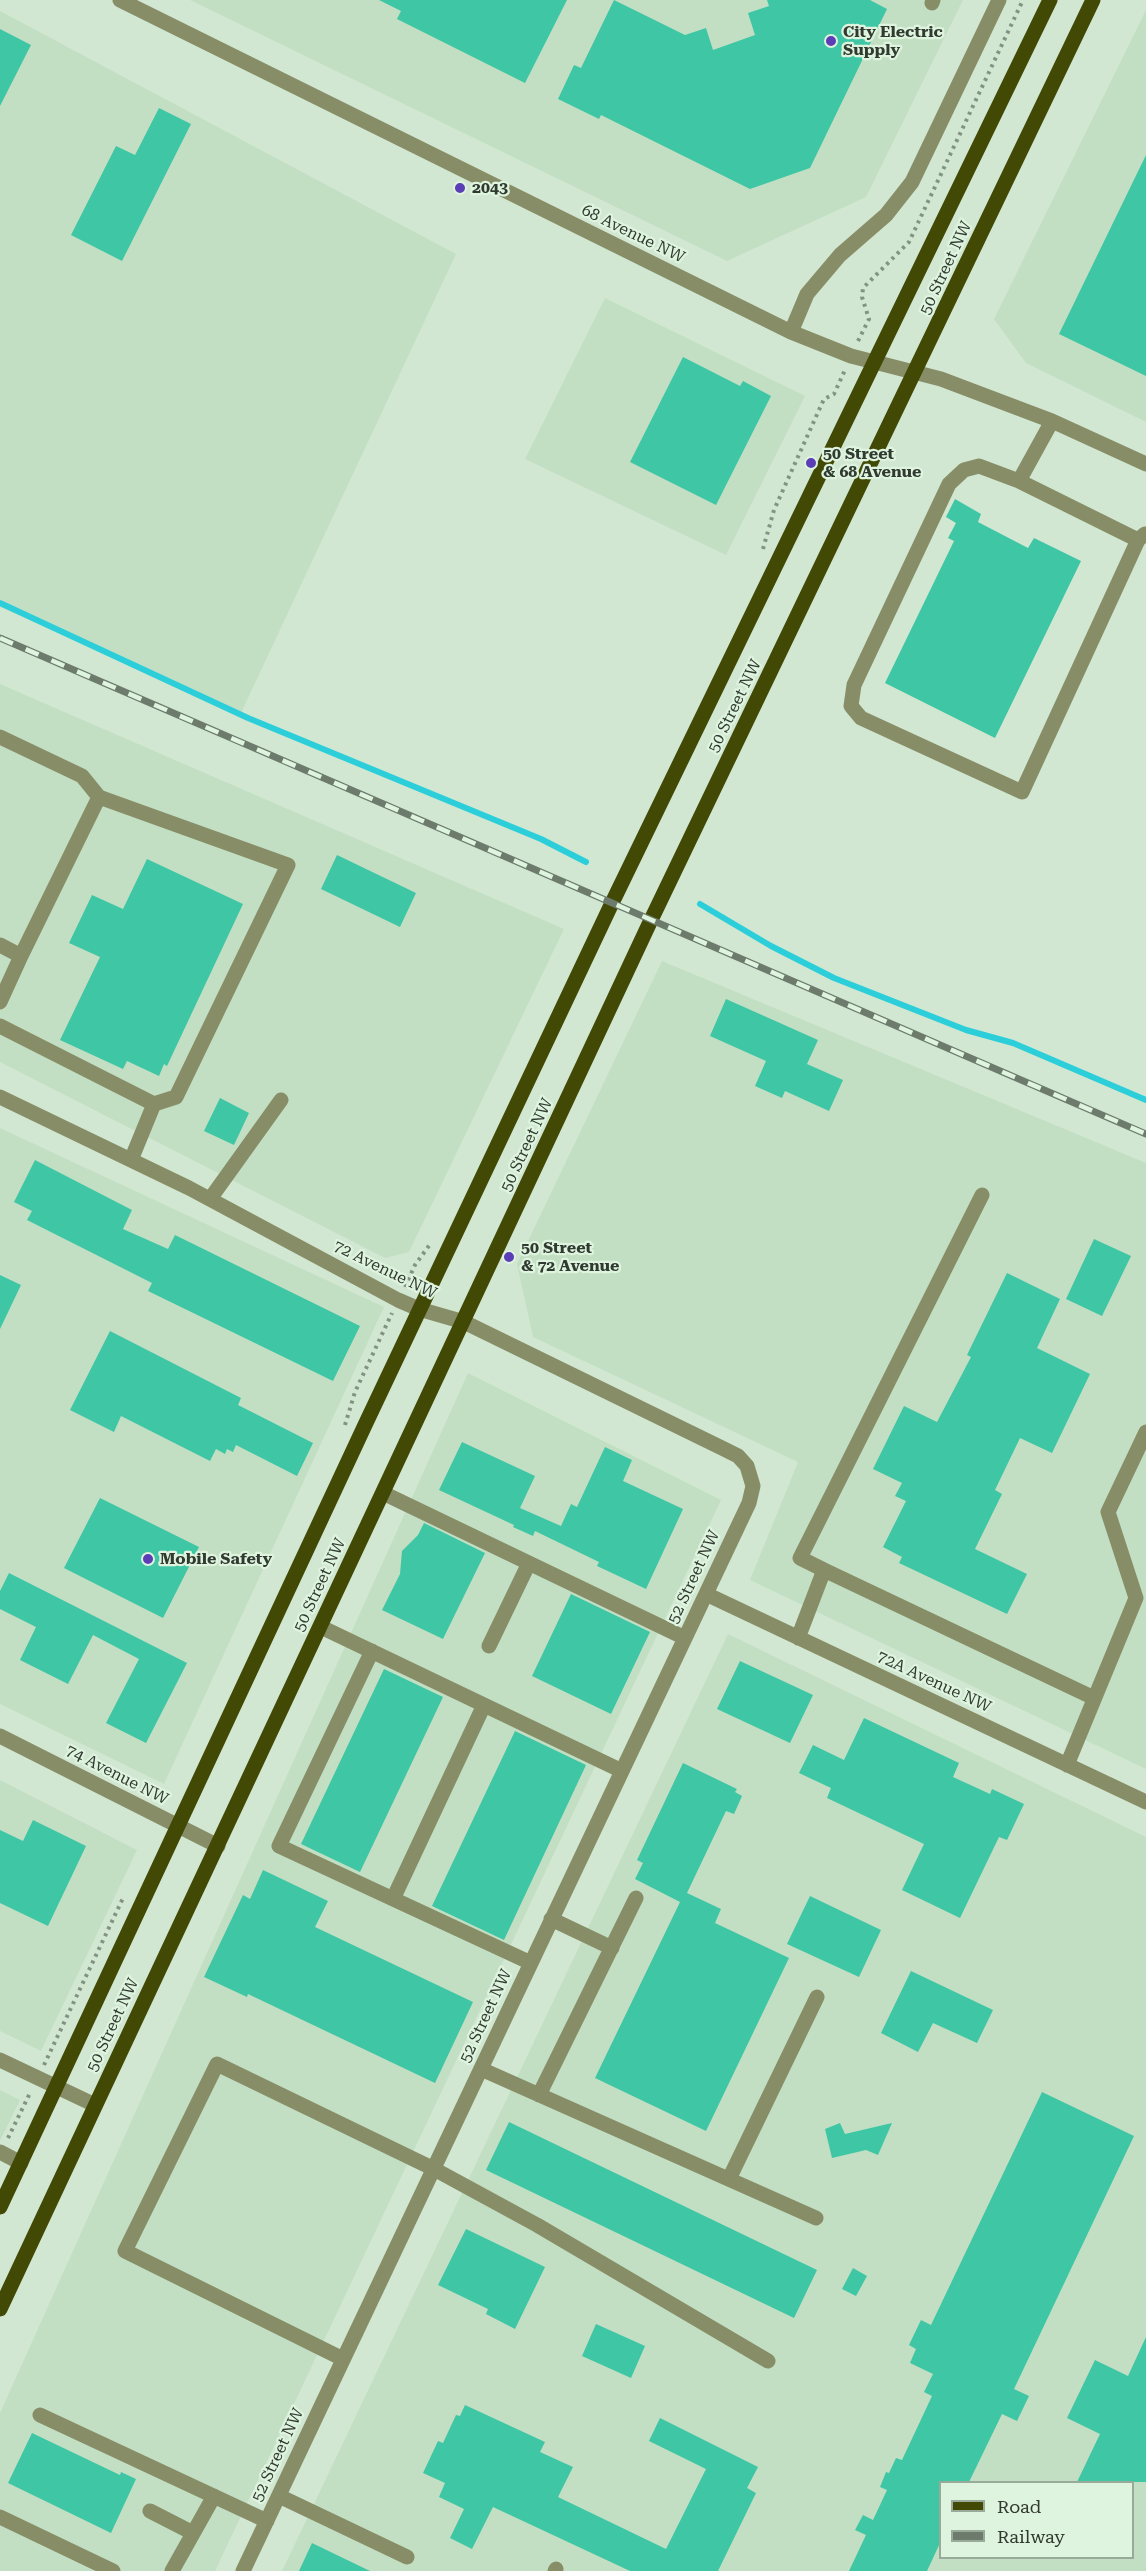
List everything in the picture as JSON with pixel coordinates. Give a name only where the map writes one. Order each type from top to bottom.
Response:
[{"type":"main road","name":"50 Street NW","points":[[0,2207],[419,1309],[632,861],[1050,0]]},
{"type":"main road","name":"50 Street NW","points":[[0,2308],[651,920],[1093,0]]},
{"type":"street","name":"68 Avenue NW","points":[[120,0],[791,332],[851,356],[916,372],[1052,421],[1146,464]]},
{"type":"street","points":[[791,332],[807,294],[840,255],[886,215],[912,182],[999,0]]},
{"type":"street","points":[[1018,481],[1052,421]]},
{"type":"street","points":[[979,466],[1018,481],[1142,536],[1022,792],[861,718],[851,706],[854,685],[949,484],[964,470],[979,466]]},
{"type":"street","points":[[0,737],[82,776],[99,796],[288,865],[176,1097],[154,1104],[0,1026]]},
{"type":"street","points":[[0,1002],[99,796]]},
{"type":"street","points":[[0,945],[21,956]]},
{"type":"street","name":"72 Avenue NW","points":[[0,1096],[210,1199],[398,1300],[419,1309],[464,1322],[738,1456],[751,1474]]},
{"type":"street","points":[[210,1199],[281,1100]]},
{"type":"street","points":[[131,1160],[154,1104]]},
{"type":"street","points":[[982,1195],[800,1558],[1094,1698]]},
{"type":"street","points":[[1067,1765],[1136,1598],[1108,1512],[1146,1432]]},
{"type":"street","name":"52 Street NW","points":[[243,2571],[752,1496],[751,1474]]},
{"type":"street","points":[[383,1493],[685,1638]]},
{"type":"street","points":[[489,1646],[529,1563]]},
{"type":"street","points":[[798,1638],[824,1570]]},
{"type":"street","name":"72A Avenue NW","points":[[706,1594],[1146,1802]]},
{"type":"street","points":[[321,1627],[622,1771]]},
{"type":"street","points":[[372,1651],[279,1846],[531,1964]]},
{"type":"street","points":[[393,1899],[484,1705]]},
{"type":"street","name":"74 Avenue NW","points":[[0,1736],[218,1846]]},
{"type":"street","points":[[539,2095],[636,1898]]},
{"type":"street","points":[[551,1919],[612,1948]]},
{"type":"street","points":[[729,2179],[818,1997]]},
{"type":"street","points":[[0,2060],[95,2104]]},
{"type":"street","points":[[343,2359],[125,2251],[218,2064],[434,2169],[537,2225],[768,2361]]},
{"type":"street","points":[[481,2069],[816,2218]]},
{"type":"street","points":[[0,2152],[21,2163]]},
{"type":"street","points":[[40,2415],[267,2521]]},
{"type":"street","points":[[172,2571],[214,2496]]},
{"type":"street","points":[[279,2496],[407,2558]]},
{"type":"street","points":[[150,2511],[193,2533]]},
{"type":"street","points":[[0,2517],[113,2571]]},
{"type":"path","points":[[869,319],[862,297],[863,288],[909,242],[1023,0]]},
{"type":"path","points":[[365,1370],[411,1274]]},
{"type":"shaded area","points":[[190,0],[963,0],[866,197],[727,261]]},
{"type":"shaded area","points":[[1146,10],[1146,422],[1026,363],[994,319]]},
{"type":"shaded area","points":[[0,11],[456,254],[241,713],[0,607]]},
{"type":"shaded area","points":[[605,298],[805,396],[726,555],[525,459]]},
{"type":"shaded area","points":[[0,684],[564,929],[409,1252],[385,1258],[0,1062]]},
{"type":"shaded area","points":[[662,961],[1146,1163],[1146,1769],[750,1580],[798,1462],[533,1337],[517,1264]]},
{"type":"shaded area","points":[[0,1128],[384,1307],[164,1784],[0,1704]]},
{"type":"shaded area","points":[[468,1373],[721,1500],[215,2571],[0,2571],[0,2413]]},
{"type":"shaded area","points":[[728,1634],[1146,1837],[1146,2571],[282,2571]]},
{"type":"shaded area","points":[[0,1780],[137,1850],[41,2051],[0,2031]]},
{"type":"shaded area","points":[[0,2090],[20,2100],[0,2141]]},
{"type":"building","points":[[379,0],[567,0],[525,83],[397,19],[401,11]]},
{"type":"building","points":[[614,0],[685,35],[706,28],[713,50],[755,35],[748,13],[769,6],[767,0],[870,0],[887,9],[810,168],[750,189],[601,115],[599,119],[558,99],[574,65],[581,68]]},
{"type":"building","points":[[0,29],[31,45],[0,106]]},
{"type":"building","points":[[159,108],[191,124],[122,261],[71,235],[116,146],[135,155]]},
{"type":"building","points":[[1146,155],[1146,376],[1059,334]]},
{"type":"building","points":[[683,357],[740,386],[743,381],[771,396],[716,505],[630,462]]},
{"type":"building","points":[[955,499],[981,514],[978,522],[1028,548],[1034,538],[1081,561],[995,738],[885,683],[954,541],[948,538],[956,523],[946,517]]},
{"type":"building","points":[[337,855],[416,893],[400,927],[321,889]]},
{"type":"building","points":[[147,859],[243,904],[167,1066],[164,1064],[159,1076],[127,1061],[123,1069],[60,1040],[100,957],[69,943],[92,895],[123,909]]},
{"type":"building","points":[[726,999],[818,1040],[807,1064],[843,1080],[829,1111],[785,1091],[782,1098],[755,1086],[766,1061],[710,1036]]},
{"type":"building","points":[[220,1098],[249,1113],[234,1145],[204,1131]]},
{"type":"building","points":[[35,1160],[132,1210],[123,1229],[168,1249],[175,1235],[360,1326],[333,1381],[148,1291],[152,1283],[27,1220],[32,1211],[14,1202]]},
{"type":"building","points":[[1094,1239],[1131,1256],[1102,1316],[1066,1299]]},
{"type":"building","points":[[1007,1273],[1060,1299],[1037,1348],[1090,1374],[1052,1453],[1020,1438],[995,1490],[1002,1494],[975,1549],[1027,1574],[1007,1614],[899,1563],[902,1557],[883,1547],[906,1501],[895,1496],[902,1483],[873,1469],[904,1406],[937,1422],[971,1357],[967,1355]]},
{"type":"building","points":[[0,1275],[21,1285],[0,1329]]},
{"type":"building","points":[[110,1331],[241,1398],[238,1405],[313,1443],[297,1476],[236,1445],[233,1452],[227,1449],[225,1454],[216,1449],[210,1461],[121,1416],[114,1432],[70,1410]]},
{"type":"building","points":[[462,1442],[535,1476],[520,1508],[561,1526],[571,1504],[577,1507],[605,1447],[632,1460],[623,1481],[683,1509],[646,1589],[597,1566],[599,1562],[535,1531],[533,1536],[439,1490]]},
{"type":"building","points":[[100,1498],[199,1547],[163,1618],[64,1568]]},
{"type":"building","points":[[424,1523],[485,1553],[443,1639],[382,1610],[400,1574],[402,1551],[418,1535]]},
{"type":"building","points":[[9,1573],[187,1663],[146,1743],[106,1723],[139,1659],[93,1635],[68,1684],[20,1660],[36,1627],[0,1609],[0,1591]]},
{"type":"building","points":[[571,1594],[650,1632],[611,1714],[532,1676]]},
{"type":"building","points":[[740,1661],[813,1695],[790,1743],[717,1709]]},
{"type":"building","points":[[384,1669],[443,1697],[360,1872],[301,1844]]},
{"type":"building","points":[[864,1718],[959,1763],[953,1777],[990,1794],[992,1789],[1024,1804],[1007,1840],[999,1837],[960,1918],[902,1890],[924,1844],[827,1798],[831,1788],[799,1773],[813,1745],[844,1760]]},
{"type":"building","points":[[515,1731],[586,1765],[504,1940],[432,1906]]},
{"type":"building","points":[[683,1763],[737,1789],[735,1792],[742,1796],[734,1814],[726,1811],[687,1893],[721,1909],[715,1923],[789,1958],[706,2131],[595,2078],[680,1902],[635,1879],[643,1863],[637,1860]]},
{"type":"building","points":[[33,1820],[86,1846],[48,1926],[0,1903],[0,1830],[23,1841]]},
{"type":"building","points":[[263,1870],[328,1901],[315,1927],[473,2002],[435,2083],[248,1994],[247,1997],[204,1977],[243,1895],[250,1899]]},
{"type":"building","points":[[810,1896],[881,1930],[859,1977],[787,1944]]},
{"type":"building","points":[[911,1971],[993,2010],[977,2043],[933,2023],[918,2052],[881,2033]]},
{"type":"building","points":[[1042,2092],[1134,2136],[1014,2389],[1029,2396],[1017,2421],[1002,2414],[969,2481],[939,2481],[939,2545],[927,2571],[849,2571],[866,2535],[855,2530],[863,2515],[873,2520],[887,2490],[880,2487],[886,2472],[889,2473],[896,2458],[902,2460],[932,2396],[924,2392],[933,2374],[910,2363],[916,2349],[909,2345],[921,2320],[931,2325]]},
{"type":"building","points":[[509,2122],[817,2270],[794,2318],[486,2170]]},
{"type":"building","points":[[840,2123],[845,2134],[892,2123],[878,2155],[866,2150],[832,2158],[825,2129]]},
{"type":"building","points":[[466,2229],[545,2267],[515,2329],[486,2314],[488,2309],[438,2285]]},
{"type":"building","points":[[853,2268],[867,2276],[856,2296],[842,2289]]},
{"type":"building","points":[[596,2324],[645,2346],[631,2378],[582,2356]]},
{"type":"building","points":[[1146,2337],[1146,2482],[1077,2481],[1100,2434],[1067,2418],[1095,2360],[1128,2376]]},
{"type":"building","points":[[465,2405],[545,2442],[540,2452],[573,2467],[558,2497],[666,2549],[706,2469],[649,2441],[660,2418],[758,2467],[747,2488],[756,2493],[718,2571],[630,2571],[493,2507],[472,2549],[450,2538],[464,2509],[439,2497],[445,2483],[423,2473],[438,2441],[443,2443],[456,2415],[460,2416]]},
{"type":"building","points":[[32,2433],[120,2475],[121,2472],[136,2479],[111,2533],[8,2483]]},
{"type":"building","points":[[312,2543],[370,2571],[299,2571]]},
{"type":"waterway","points":[[0,603],[248,718],[541,839],[586,862]]},
{"type":"waterway","points":[[700,904],[771,946],[834,978],[966,1030],[1013,1043],[1146,1100]]},
{"type":"railway","points":[[0,638],[1146,1134]]},
{"type":"place","name":"City Electric Supply","points":[[831,41]]},
{"type":"place","name":"2043","points":[[460,188]]},
{"type":"place","name":"50 Street & 68 Avenue","points":[[811,463]]},
{"type":"place","name":"50 Street & 72 Avenue","points":[[509,1257]]},
{"type":"place","name":"Mobile Safety","points":[[148,1559]]}]
